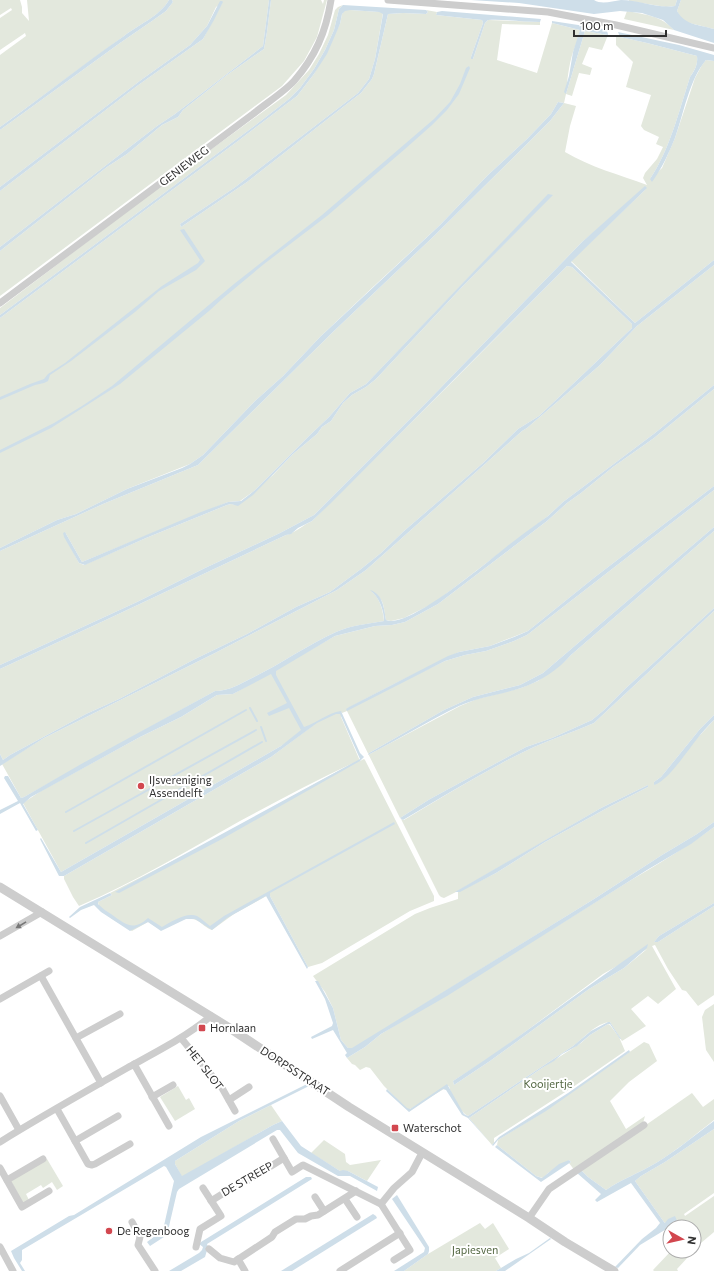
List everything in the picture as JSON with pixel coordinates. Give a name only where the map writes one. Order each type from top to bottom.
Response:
[{"type":"street","name":"GENIEWEG","points":[[0,304],[240,124],[293,82],[313,55],[323,35],[331,0]]},
{"type":"street","points":[[388,0],[548,12],[614,24],[714,48]]},
{"type":"street","name":"DORPSSTRAAT","points":[[0,887],[211,1016],[422,1153],[614,1271]]},
{"type":"street","points":[[0,936],[42,912]]},
{"type":"street","points":[[0,999],[49,971]]},
{"type":"street","points":[[41,976],[101,1082]]},
{"type":"street","points":[[76,1038],[120,1014]]},
{"type":"street","points":[[0,1142],[101,1082],[181,1038],[197,1028],[211,1016]]},
{"type":"street","name":"HET SLOT","points":[[181,1038],[222,1088],[235,1111]]},
{"type":"street","points":[[134,1064],[169,1126]]},
{"type":"street","points":[[152,1097],[173,1086]]},
{"type":"street","name":"HET SLOT","points":[[229,1100],[249,1087]]},
{"type":"street","points":[[0,1096],[20,1130]]},
{"type":"street","points":[[57,1109],[88,1164],[92,1165],[130,1144]]},
{"type":"street","points":[[75,1141],[118,1116]]},
{"type":"street","points":[[529,1218],[549,1189],[644,1125]]},
{"type":"street","name":"DE STREEP","points":[[273,1139],[292,1172],[303,1164],[356,1192]]},
{"type":"street","points":[[381,1204],[394,1188],[412,1172],[422,1153]]},
{"type":"street","name":"DE STREEP","points":[[211,1201],[284,1158]]},
{"type":"street","points":[[7,1180],[43,1159]]},
{"type":"street","points":[[0,1168],[22,1207],[49,1191]]},
{"type":"street","name":"DE STREEP","points":[[196,1247],[200,1229],[221,1216],[203,1188]]},
{"type":"street","points":[[209,1249],[220,1258],[234,1262],[272,1237],[275,1232],[296,1219],[305,1220],[311,1216],[318,1215],[356,1192],[381,1204],[410,1250],[394,1260]]},
{"type":"street","points":[[315,1196],[324,1211]]},
{"type":"street","points":[[345,1199],[356,1217]]},
{"type":"street","points":[[132,1222],[140,1237],[138,1245],[154,1271]]},
{"type":"street","points":[[340,1271],[400,1233]]},
{"type":"street","points":[[0,1247],[13,1271]]},
{"type":"street","points":[[238,1259],[245,1271]]},
{"type":"green space","points":[[0,0],[20,0],[22,13],[29,21],[27,0],[169,0],[154,16],[0,127],[0,55],[26,36],[25,33],[0,50],[0,18],[12,10],[11,8],[0,15]]},
{"type":"green space","points":[[172,0],[269,0],[263,46],[0,247],[0,191],[137,86],[203,39],[222,3],[216,7],[207,26],[190,45],[141,80],[0,187],[0,130],[166,11],[173,2]]},
{"type":"green space","points":[[271,0],[321,0],[323,4],[324,0],[327,0],[317,37],[304,61],[282,86],[0,296],[0,251],[107,167],[127,154],[162,125],[178,117],[183,110],[227,75],[264,49]]},
{"type":"green space","points":[[629,0],[677,0],[675,6],[666,7]]},
{"type":"green space","points":[[681,0],[714,0],[714,29],[685,22],[677,11]]},
{"type":"green space","points":[[343,5],[339,9],[334,30],[325,50],[314,69],[300,88],[289,99],[0,315],[0,308],[158,188],[286,95],[309,70],[328,35],[335,10]]},
{"type":"green space","points":[[345,10],[383,13],[375,59],[369,79],[358,93],[234,188],[180,224],[181,227],[247,182],[361,93],[374,74],[388,14],[426,14],[428,12],[426,10],[437,12],[436,15],[482,20],[483,23],[471,57],[473,59],[485,23],[488,20],[540,22],[540,25],[502,24],[497,60],[537,73],[552,23],[580,30],[570,62],[564,103],[558,102],[551,114],[527,139],[488,175],[440,225],[320,337],[203,455],[190,464],[127,489],[76,514],[57,520],[0,548],[0,318],[297,96],[314,74],[340,24],[342,14]]},
{"type":"green space","points":[[627,11],[658,18],[674,30],[624,19]]},
{"type":"green space","points":[[585,31],[608,35],[602,50],[589,47],[582,64],[592,68],[590,75],[579,73],[572,96],[566,94]]},
{"type":"green space","points":[[616,36],[697,56],[696,67],[690,77],[669,143],[650,179],[662,168],[675,138],[695,78],[702,65],[706,60],[714,61],[714,260],[635,323],[571,261],[647,188],[582,242],[426,403],[314,515],[137,602],[0,665],[0,551],[103,504],[198,465],[550,121],[564,103],[576,106],[565,152],[595,166],[647,185],[643,178],[645,173],[657,159],[663,147],[656,144],[659,137],[644,130],[641,126],[651,95],[626,87],[633,62],[616,45]],"holes":[[[548,195],[552,195],[462,287],[376,379],[343,403],[331,421],[322,427],[317,434],[293,454],[273,475],[238,505],[227,505],[84,565],[79,563],[65,532],[82,562],[228,502],[240,501],[254,491],[329,417],[350,393],[366,384]]]},
{"type":"green space","points":[[714,265],[714,385],[655,433],[563,502],[548,516],[434,603],[404,618],[391,621],[386,620],[383,603],[376,594],[371,591],[377,597],[383,613],[384,621],[348,628],[325,637],[263,673],[239,685],[225,690],[215,691],[21,798],[2,764],[44,738],[215,653],[337,590],[366,570],[522,431],[600,365],[637,326]]},
{"type":"green space","points":[[567,266],[572,267],[632,324],[632,328],[539,416],[518,429],[483,463],[404,531],[381,553],[330,592],[296,607],[247,634],[195,659],[119,699],[86,714],[3,760],[0,754],[0,669],[293,533],[312,521]]},
{"type":"green space","points":[[714,389],[714,486],[595,577],[528,631],[490,646],[459,652],[346,709],[445,661],[486,651],[527,635],[714,490],[714,527],[543,673],[520,685],[473,697],[444,710],[368,754],[347,711],[341,712],[341,717],[360,761],[365,760],[434,896],[434,901],[410,911],[322,963],[308,967],[270,894],[234,914],[212,930],[193,919],[184,919],[161,930],[148,922],[132,931],[102,911],[98,902],[112,895],[110,893],[196,849],[353,763],[310,784],[141,876],[79,906],[64,879],[64,876],[271,757],[315,724],[281,746],[61,872],[23,803],[41,791],[140,737],[181,717],[217,695],[233,694],[335,636],[375,626],[392,625],[405,622],[438,604],[547,521],[567,503],[613,467],[654,438]]},
{"type":"green space","points":[[714,531],[714,608],[592,720],[552,738],[526,747],[430,799],[400,818],[369,755],[460,706],[477,699],[521,688],[538,681],[565,661]]},
{"type":"green space","points":[[714,611],[714,715],[700,729],[661,777],[654,782],[654,785],[714,720],[714,822],[594,899],[352,1049],[348,1048],[341,1040],[333,1008],[325,992],[313,976],[415,914],[458,899],[458,892],[496,873],[545,842],[648,787],[648,785],[601,808],[444,898],[439,895],[401,819],[404,820],[517,755],[594,723]]},
{"type":"green space","points":[[714,827],[714,903],[659,936],[654,942],[658,942],[714,906],[714,995],[698,1006],[686,991],[682,990],[668,969],[655,945],[652,946],[676,989],[658,1004],[648,996],[631,1009],[646,1026],[622,1041],[610,1022],[600,1025],[590,1031],[573,1046],[468,1116],[456,1102],[449,1086],[410,1109],[407,1109],[384,1086],[370,1068],[366,1067],[360,1070],[347,1058],[365,1047],[381,1034]],"holes":[[[647,949],[624,968],[589,989],[490,1061],[454,1085],[453,1081],[494,1055],[603,974]]]},
{"type":"green space","points":[[714,1004],[714,1062],[706,1050],[702,1017],[705,1010]]},
{"type":"green space","name":"Kooijertje","points":[[608,1024],[619,1037],[625,1051],[573,1087],[494,1138],[494,1143],[492,1145],[469,1118],[581,1043],[590,1035]]},
{"type":"green space","points":[[644,1042],[649,1044],[657,1061],[629,1082],[610,1101],[626,1129],[645,1116],[643,1123],[575,1171],[569,1163],[571,1162],[569,1160],[548,1173],[543,1178],[536,1176],[497,1145],[498,1140],[537,1116]]},
{"type":"green space","points":[[178,1086],[186,1100],[189,1098],[195,1109],[175,1121],[160,1097]]},
{"type":"green space","points":[[692,1093],[703,1107],[714,1099],[714,1120],[671,1153],[656,1163],[606,1190],[581,1170]]},
{"type":"green space","points":[[271,1105],[282,1121],[182,1177],[175,1164],[175,1161],[239,1121]]},
{"type":"green space","points":[[714,1129],[714,1193],[684,1214],[685,1216],[714,1196],[714,1232],[702,1242],[702,1219],[662,1219],[635,1181]]},
{"type":"green space","points":[[324,1140],[345,1154],[346,1162],[350,1165],[381,1160],[367,1181],[348,1171],[340,1171],[311,1153]]},
{"type":"green space","points":[[47,1159],[63,1186],[57,1190],[52,1182],[43,1188],[41,1185],[26,1194],[29,1200],[23,1203],[11,1181]]},
{"type":"green space","name":"Japiesven","points":[[480,1223],[485,1229],[493,1223],[509,1249],[495,1258],[501,1268],[496,1271],[404,1271],[428,1254]]},
{"type":"green space","points":[[663,1259],[686,1259],[677,1269],[678,1271],[653,1270]]},
{"type":"shaded area","points":[[169,0],[172,0],[173,2],[166,11],[0,130],[0,127],[77,70],[154,16]]},
{"type":"shaded area","points":[[269,0],[271,0],[264,49],[227,75],[183,110],[178,117],[162,125],[127,154],[107,167],[0,251],[0,247],[263,46]]},
{"type":"shaded area","points":[[471,0],[594,0],[604,2],[621,0],[669,7],[675,6],[677,0],[681,0],[677,11],[688,22],[714,29],[714,43],[674,30],[663,20],[642,13],[620,11],[594,14],[519,3]]},
{"type":"shaded area","points":[[220,1],[223,2],[203,39],[137,86],[0,191],[0,187],[141,80],[190,45],[207,26]]},
{"type":"shaded area","points":[[343,5],[426,10],[428,12],[426,14],[388,14],[374,74],[361,93],[247,182],[181,227],[180,224],[234,188],[358,93],[369,79],[375,59],[383,14],[379,12],[345,11],[342,14],[340,24],[327,54],[297,96],[0,318],[0,315],[289,99],[300,88],[314,69],[325,50],[334,30],[339,9]]},
{"type":"shaded area","points":[[442,11],[541,19],[540,22],[488,20],[485,23],[473,59],[471,59],[483,23],[482,20],[436,15],[437,12]]},
{"type":"shaded area","points":[[552,21],[602,29],[606,30],[608,33],[608,35],[585,31],[566,94],[564,92],[569,76],[573,52],[580,30],[552,23]]},
{"type":"shaded area","points":[[618,32],[679,45],[714,55],[714,61],[706,60],[695,77],[673,144],[652,182],[650,179],[669,143],[690,77],[696,67],[697,56],[620,37]]},
{"type":"shaded area","points":[[469,66],[470,68],[459,94],[447,110],[405,149],[327,216],[264,264],[120,384],[51,428],[0,453],[0,450],[54,423],[112,386],[234,284],[322,215],[434,119],[450,102],[460,84],[466,68]]},
{"type":"shaded area","points":[[558,102],[564,103],[550,121],[198,465],[103,504],[0,551],[0,548],[57,520],[76,514],[127,489],[182,468],[203,455],[320,337],[440,225],[488,175],[527,139],[551,114]]},
{"type":"shaded area","points":[[645,186],[647,188],[571,262],[635,323],[714,260],[714,265],[637,326],[600,365],[522,431],[366,570],[337,590],[215,653],[44,738],[0,766],[0,754],[3,760],[86,714],[119,699],[195,659],[247,634],[296,607],[330,592],[381,553],[404,531],[483,463],[518,429],[539,416],[632,328],[632,324],[572,267],[567,266],[312,521],[298,528],[291,534],[0,669],[0,665],[137,602],[314,515],[426,403],[582,242]]},
{"type":"shaded area","points":[[548,194],[553,195],[462,287],[376,379],[343,403],[331,421],[322,427],[317,434],[293,454],[253,495],[238,506],[231,504],[227,505],[85,565],[79,563],[64,537],[63,533],[65,532],[82,562],[201,512],[228,502],[241,501],[254,491],[329,417],[350,393],[366,384]]},
{"type":"shaded area","points":[[184,229],[205,261],[196,270],[159,291],[135,312],[71,361],[50,375],[48,381],[0,400],[0,397],[44,379],[48,374],[65,363],[162,286],[198,263],[200,260],[180,230]]},
{"type":"shaded area","points":[[714,385],[714,389],[654,438],[613,467],[567,503],[547,521],[438,604],[405,622],[392,625],[375,626],[335,636],[276,671],[276,675],[304,727],[331,714],[341,711],[360,753],[364,757],[360,761],[222,839],[119,893],[115,892],[360,759],[340,714],[336,714],[317,723],[271,757],[64,876],[59,876],[40,839],[41,838],[61,872],[281,746],[301,730],[289,708],[269,716],[267,713],[287,703],[271,674],[233,694],[217,695],[181,717],[140,737],[31,797],[23,804],[38,830],[36,831],[20,803],[0,814],[0,810],[18,801],[4,778],[5,776],[8,776],[21,798],[24,797],[215,691],[225,690],[239,685],[336,632],[354,626],[384,621],[380,604],[376,596],[370,590],[380,598],[386,620],[397,620],[431,604],[548,516],[563,502],[655,433]]},
{"type":"shaded area","points":[[714,486],[714,490],[527,635],[486,651],[445,661],[347,711],[346,709],[349,707],[448,656],[459,652],[490,646],[528,631],[595,577]]},
{"type":"shaded area","points":[[714,527],[714,531],[548,675],[521,688],[474,700],[459,706],[368,755],[369,753],[444,710],[473,697],[520,685],[543,673]]},
{"type":"shaded area","points":[[714,608],[714,611],[594,723],[517,755],[403,820],[400,818],[430,799],[526,747],[552,738],[592,720]]},
{"type":"shaded area","points":[[714,715],[714,720],[671,772],[659,783],[654,785],[654,782],[661,777],[700,729]]},
{"type":"shaded area","points":[[648,785],[648,787],[545,842],[496,873],[460,892],[455,892],[601,808]]},
{"type":"shaded area","points":[[394,822],[395,824],[270,893],[270,896],[308,967],[307,969],[266,896],[227,918],[212,930],[195,919],[186,919],[161,931],[148,922],[130,931],[101,912],[94,905],[81,910],[70,918],[69,917],[80,907],[110,893],[112,895],[98,902],[98,904],[129,925],[138,925],[148,918],[162,927],[183,916],[193,915],[199,917],[210,926],[224,916]]},
{"type":"shaded area","points":[[714,822],[714,827],[691,844],[447,996],[381,1034],[365,1047],[347,1058],[345,1055],[347,1053],[333,1030],[312,1039],[311,1037],[332,1026],[333,1023],[325,999],[315,981],[318,981],[333,1008],[341,1040],[348,1048],[352,1048],[594,899]]},
{"type":"shaded area","points":[[714,903],[714,906],[658,942],[654,942],[659,936]]},
{"type":"shaded area","points":[[648,944],[647,948],[624,968],[589,989],[490,1061],[454,1085],[453,1081]]},
{"type":"shaded area","points":[[610,1022],[621,1039],[610,1024],[608,1024],[469,1118],[490,1142],[468,1118],[462,1115],[446,1090],[443,1089],[409,1112],[386,1091],[387,1089],[407,1108],[410,1109],[447,1084],[464,1114],[468,1116],[573,1046],[591,1031]]},
{"type":"shaded area","points":[[629,1050],[630,1052],[546,1111],[498,1140],[493,1146],[492,1145],[499,1137],[568,1093]]},
{"type":"shaded area","points":[[307,1084],[309,1086],[239,1121],[175,1161],[175,1164],[182,1176],[282,1121],[301,1146],[340,1171],[348,1171],[378,1187],[377,1191],[350,1176],[338,1176],[298,1153],[280,1130],[277,1130],[179,1189],[167,1235],[150,1246],[147,1242],[163,1230],[174,1181],[164,1166],[22,1250],[22,1260],[20,1263],[25,1271],[22,1271],[11,1251],[69,1216],[74,1215],[201,1137]]},
{"type":"shaded area","points":[[714,1121],[714,1129],[635,1181],[662,1219],[662,1232],[640,1245],[618,1268],[615,1267],[660,1223],[631,1183],[597,1202],[595,1200],[601,1194],[577,1173],[581,1170],[606,1190],[650,1167]]},
{"type":"shaded area","points":[[497,1145],[536,1176],[542,1178],[559,1164],[569,1160],[571,1162],[541,1182],[495,1147]]},
{"type":"shaded area","points":[[306,1177],[311,1177],[312,1179],[207,1244],[208,1247],[205,1257],[181,1271],[169,1271],[199,1253],[203,1247],[199,1244],[201,1242]]},
{"type":"shaded area","points":[[397,1195],[429,1247],[428,1254],[404,1271],[394,1271],[424,1252],[425,1248],[392,1199]]},
{"type":"shaded area","points":[[373,1214],[377,1218],[292,1271],[281,1271]]},
{"type":"shaded area","points":[[675,1216],[676,1219],[668,1219]]},
{"type":"shaded area","points":[[550,1238],[551,1239],[505,1271],[496,1271],[529,1253]]},
{"type":"waterway","points":[[250,708],[257,721]]},
{"type":"waterway","points":[[66,812],[246,710]]},
{"type":"waterway","points":[[261,727],[266,741]]},
{"type":"waterway","points":[[74,831],[256,730]]},
{"type":"waterway","points":[[86,843],[262,742]]},
{"type":"place","name":"IJsvereniging Assendelft","points":[[141,786]]},
{"type":"place","name":"Hornlaan","points":[[202,1028]]},
{"type":"place","name":"Waterschot","points":[[395,1128]]},
{"type":"place","name":"De Regenboog","points":[[109,1231]]}]
